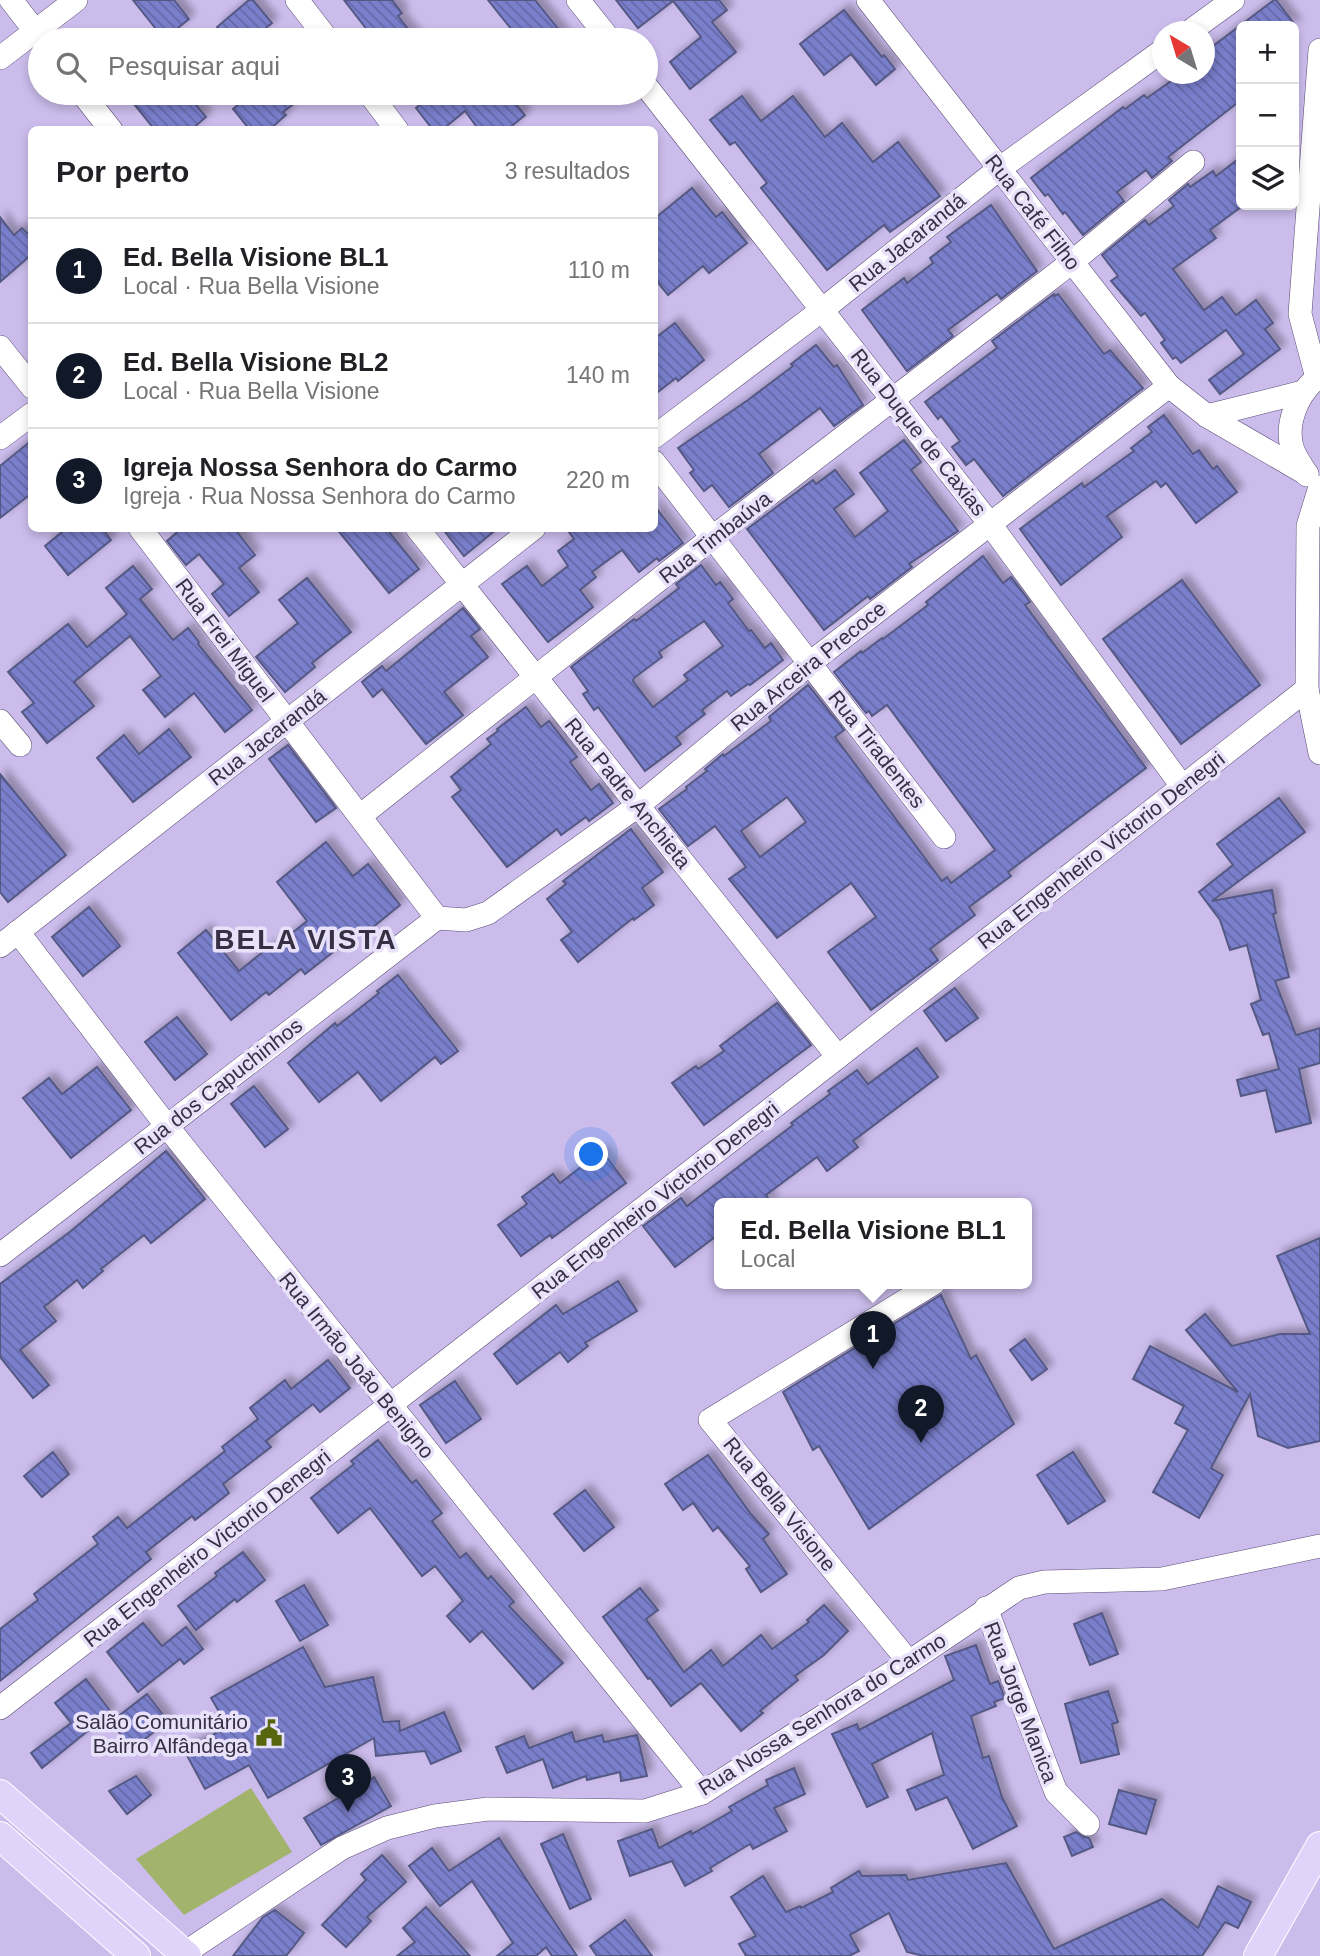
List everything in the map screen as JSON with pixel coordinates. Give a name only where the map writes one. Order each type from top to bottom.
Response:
[{"type":"main road","points":[[0,1794],[183,1955]]},
{"type":"main road","points":[[0,1836],[136,1956]]},
{"type":"main road","points":[[1258,1956],[1320,1846]]},
{"type":"street","points":[[47,28],[76,0]]},
{"type":"street","points":[[297,0],[319,28]]},
{"type":"street","points":[[578,0],[600,28]]},
{"type":"street","name":"Rua Café Filho","points":[[867,0],[1168,386],[1207,416],[1316,482]]},
{"type":"street","points":[[1204,21],[1233,0]]},
{"type":"street","points":[[13,7],[32,28]]},
{"type":"street","points":[[0,58],[28,42]]},
{"type":"street","points":[[1320,50],[1300,314],[1313,382],[1291,419],[1293,449],[1316,482],[1308,526],[1307,689],[1320,753]]},
{"type":"street","name":"Rua Jacarandá","points":[[658,434],[822,310],[999,169],[1152,59]]},
{"type":"street","name":"Rua Duque de Caxias","points":[[658,101],[990,524],[1182,786]]},
{"type":"street","points":[[91,105],[108,126]]},
{"type":"street","points":[[378,105],[394,126]]},
{"type":"street","name":"Rua Timbaúva","points":[[360,816],[713,537],[1072,262],[1193,162]]},
{"type":"street","points":[[0,347],[28,382]]},
{"type":"street","points":[[1207,416],[1313,382]]},
{"type":"street","name":"Rua Arceira Precoce","points":[[437,918],[466,920],[488,913],[639,805],[810,663],[1168,386]]},
{"type":"street","points":[[0,438],[28,417]]},
{"type":"street","name":"Rua Tiradentes","points":[[658,467],[944,837]]},
{"type":"street","name":"Rua Frei Miguel","points":[[142,532],[437,918]]},
{"type":"street","name":"Rua Padre Anchieta","points":[[420,532],[838,1057]]},
{"type":"street","name":"Rua Jacarandá","points":[[0,946],[529,532]]},
{"type":"street","name":"Rua Engenheiro Victorio Denegri","points":[[0,1708],[1307,689]]},
{"type":"street","points":[[0,721],[20,745]]},
{"type":"street","name":"Rua dos Capuchinhos","points":[[0,1255],[437,918]]},
{"type":"street","name":"Rua Irmão João Benigno","points":[[18,932],[166,1125],[702,1793]]},
{"type":"street","name":"Rua Bella Visione","points":[[909,1662],[710,1420],[924,1289]]},
{"type":"street","name":"Rua Nossa Senhora do Carmo","points":[[183,1955],[342,1848],[387,1828],[435,1816],[488,1809],[645,1811],[702,1793],[909,1662],[1019,1588],[1044,1582],[1162,1579],[1320,1546]]},
{"type":"street","name":"Rua Jorge Manica","points":[[986,1608],[1056,1792],[1088,1824]]},
{"type":"green space","points":[[251,1788],[292,1852],[184,1915],[136,1859]]},
{"type":"building","points":[[133,0],[174,0],[189,19],[178,28],[155,28]]},
{"type":"building","points":[[249,0],[253,0],[272,23],[266,28],[217,27]]},
{"type":"building","points":[[344,0],[392,0],[402,13],[398,16],[408,28],[366,28]]},
{"type":"building","points":[[488,0],[535,0],[557,28],[510,28]]},
{"type":"building","points":[[616,0],[719,0],[727,10],[712,22],[736,52],[690,89],[670,62],[701,37],[673,1],[638,28]]},
{"type":"building","points":[[1276,0],[1292,21],[1246,21]]},
{"type":"building","points":[[844,10],[895,69],[876,85],[851,54],[824,75],[800,44]]},
{"type":"building","points":[[1236,29],[1236,104],[1168,157],[1172,161],[1152,178],[1146,170],[1117,192],[1124,201],[1083,235],[1065,212],[1063,214],[1031,178],[1123,107],[1125,109],[1144,95],[1147,98],[1167,84],[1215,84],[1215,44]]},
{"type":"building","points":[[742,96],[761,121],[793,96],[825,137],[842,123],[873,162],[898,142],[940,196],[890,232],[884,225],[827,270],[761,188],[767,183],[735,142],[730,145],[710,120]]},
{"type":"building","points":[[135,105],[196,105],[206,117],[196,126],[152,126]]},
{"type":"building","points":[[238,105],[292,105],[283,112],[286,115],[274,126],[247,126],[233,109]]},
{"type":"building","points":[[420,105],[517,105],[525,115],[512,126],[476,126],[465,111],[447,126],[430,126],[416,108]]},
{"type":"building","points":[[1236,161],[1237,210],[1210,230],[1216,238],[1173,269],[1204,310],[1222,297],[1236,315],[1256,300],[1273,323],[1265,329],[1280,349],[1220,394],[1209,380],[1244,354],[1226,330],[1181,363],[1176,357],[1173,359],[1161,343],[1165,340],[1145,313],[1141,316],[1111,281],[1118,276],[1102,255],[1145,220],[1149,225],[1174,206],[1169,200],[1188,184],[1190,187],[1213,171],[1216,176]]},
{"type":"building","points":[[692,188],[716,217],[722,212],[747,243],[709,273],[703,266],[668,295],[658,283],[658,216]]},
{"type":"building","points":[[991,205],[1037,271],[1001,299],[997,294],[948,330],[953,336],[907,371],[862,310],[904,278],[907,283],[933,263],[930,258],[951,242],[947,237]]},
{"type":"building","points":[[0,217],[14,235],[22,228],[28,234],[28,258],[0,282]]},
{"type":"building","points":[[1054,294],[1058,294],[1104,354],[1110,350],[1143,388],[1003,496],[974,459],[966,465],[952,447],[960,441],[941,416],[938,419],[925,402],[997,348],[992,341]]},
{"type":"building","points":[[675,323],[704,360],[678,381],[676,378],[658,392],[658,336]]},
{"type":"building","points":[[816,345],[834,367],[837,365],[863,405],[834,426],[820,408],[759,454],[773,473],[729,507],[712,485],[704,491],[690,473],[694,470],[678,448],[748,400]]},
{"type":"building","points":[[1164,415],[1193,454],[1199,450],[1213,469],[1217,466],[1237,492],[1196,523],[1166,483],[1161,487],[1156,481],[1107,516],[1122,537],[1061,585],[1020,529],[1082,483],[1084,487],[1134,451],[1131,448],[1152,432],[1148,427]]},
{"type":"building","points":[[904,440],[921,462],[911,470],[958,531],[909,564],[912,567],[824,630],[747,529],[813,480],[816,484],[835,470],[854,494],[834,509],[855,537],[888,511],[860,473]]},
{"type":"building","points":[[28,443],[28,496],[0,518],[0,466]]},
{"type":"building","points":[[658,510],[683,543],[639,572],[622,550],[592,572],[596,577],[580,590],[593,607],[548,642],[502,584],[527,566],[542,586],[568,566],[558,551],[574,539],[569,532],[658,532]]},
{"type":"building","points":[[62,532],[105,532],[111,540],[68,575],[45,546]]},
{"type":"building","points":[[177,532],[237,532],[255,555],[239,568],[259,592],[229,616],[212,594],[224,584],[199,554],[186,565],[167,541]]},
{"type":"building","points":[[339,532],[389,532],[419,569],[389,593]]},
{"type":"building","points":[[445,532],[493,532],[464,556]]},
{"type":"building","points":[[983,556],[1003,583],[1011,577],[1030,602],[1025,605],[1146,768],[1008,872],[1011,876],[969,907],[975,915],[930,949],[938,960],[871,1010],[828,952],[876,917],[851,883],[777,938],[729,879],[746,867],[715,826],[688,846],[659,809],[687,789],[686,787],[723,754],[724,756],[771,721],[769,717],[808,685],[844,730],[835,737],[942,881],[947,877],[951,883],[995,850],[887,705],[872,716],[869,711],[866,713],[834,672],[928,605],[926,602]],"holes":[[[787,797],[806,822],[760,857],[741,831]]]},
{"type":"building","points":[[701,565],[716,585],[720,582],[733,599],[728,603],[749,631],[751,630],[765,648],[771,643],[783,660],[750,685],[731,696],[727,691],[702,710],[705,714],[676,737],[681,744],[645,771],[598,707],[594,710],[583,694],[588,691],[571,667],[679,588],[676,584]],"holes":[[[704,621],[723,646],[684,675],[688,680],[653,707],[633,681],[662,657],[659,652]]]},
{"type":"building","points":[[133,566],[152,589],[140,599],[173,640],[188,628],[252,710],[225,732],[194,693],[165,717],[143,690],[161,676],[130,636],[74,682],[94,706],[47,743],[22,712],[34,703],[8,672],[68,624],[87,647],[127,614],[106,588]]},
{"type":"building","points":[[307,578],[351,632],[312,663],[315,667],[285,692],[256,657],[298,623],[279,600]]},
{"type":"building","points":[[1182,580],[1260,685],[1181,744],[1103,639]]},
{"type":"building","points":[[463,608],[480,629],[471,636],[488,657],[444,692],[463,715],[426,744],[382,689],[373,697],[362,682],[382,666],[386,671]]},
{"type":"building","points":[[526,707],[541,727],[549,721],[577,757],[570,762],[591,790],[599,784],[613,803],[589,821],[586,817],[561,835],[557,829],[507,867],[452,797],[461,790],[451,777],[491,744],[487,739],[498,731],[497,729]]},
{"type":"building","points":[[169,729],[191,757],[133,802],[97,758],[124,735],[139,754]]},
{"type":"building","points":[[288,745],[336,808],[316,822],[269,759]]},
{"type":"building","points":[[0,774],[66,855],[8,902],[0,892]]},
{"type":"building","points":[[1279,798],[1305,832],[1212,901],[1272,890],[1276,913],[1273,914],[1289,977],[1275,981],[1296,1035],[1320,1028],[1320,1063],[1299,1069],[1311,1123],[1276,1132],[1266,1090],[1241,1096],[1237,1080],[1279,1069],[1269,1033],[1263,1035],[1251,1004],[1261,1000],[1247,945],[1230,950],[1220,920],[1199,892],[1233,865],[1217,844]]},
{"type":"building","points":[[631,829],[663,872],[642,888],[654,905],[634,920],[633,918],[578,962],[561,940],[572,932],[547,899],[566,884],[563,881]]},
{"type":"building","points":[[326,842],[353,876],[368,864],[400,905],[367,932],[364,928],[305,974],[301,969],[269,995],[266,992],[231,1020],[178,953],[206,930],[239,971],[269,947],[271,950],[307,921],[277,882]]},
{"type":"building","points":[[89,907],[120,946],[83,976],[52,937]]},
{"type":"building","points":[[398,975],[458,1051],[441,1064],[435,1057],[381,1101],[358,1072],[319,1102],[288,1063],[335,1023],[337,1026],[379,993],[377,991]]},
{"type":"building","points":[[955,988],[978,1018],[946,1041],[924,1011]]},
{"type":"building","points":[[777,1003],[811,1045],[704,1125],[672,1083],[724,1051],[720,1046]]},
{"type":"building","points":[[177,1017],[207,1054],[175,1080],[145,1042]]},
{"type":"building","points":[[917,1048],[938,1077],[853,1141],[858,1147],[827,1171],[817,1157],[766,1195],[768,1198],[714,1198],[714,1238],[675,1267],[643,1226],[681,1198],[687,1206],[793,1125],[791,1123],[830,1094],[828,1091],[857,1070],[868,1084]]},
{"type":"building","points":[[97,1067],[131,1110],[71,1158],[23,1098],[49,1078],[62,1094]]},
{"type":"building","points":[[254,1086],[288,1129],[265,1147],[231,1104]]},
{"type":"building","points":[[166,1151],[205,1199],[151,1243],[144,1235],[101,1269],[103,1271],[83,1288],[77,1280],[44,1307],[56,1321],[20,1350],[49,1385],[33,1398],[0,1357],[0,1284],[71,1231]]},
{"type":"building","points":[[602,1151],[626,1183],[552,1238],[550,1235],[521,1256],[498,1225],[527,1204],[522,1197],[553,1174],[560,1183]]},
{"type":"building","points":[[1320,1238],[1320,1441],[1288,1448],[1258,1436],[1250,1394],[1211,1468],[1223,1475],[1199,1518],[1153,1492],[1188,1430],[1175,1423],[1184,1406],[1133,1379],[1150,1346],[1238,1392],[1186,1330],[1205,1314],[1232,1346],[1280,1334],[1310,1334],[1277,1256]]},
{"type":"building","points":[[618,1281],[637,1311],[585,1343],[588,1346],[568,1362],[560,1352],[517,1384],[494,1354],[556,1305],[563,1314]]},
{"type":"building","points":[[941,1295],[971,1359],[976,1355],[1014,1424],[869,1529],[819,1446],[813,1450],[783,1392]]},
{"type":"building","points":[[1025,1339],[1047,1369],[1032,1380],[1010,1350]]},
{"type":"building","points":[[328,1360],[350,1388],[320,1412],[313,1404],[266,1441],[271,1447],[223,1484],[229,1493],[195,1520],[192,1516],[146,1552],[151,1559],[0,1681],[0,1629],[38,1600],[34,1594],[98,1544],[93,1537],[118,1517],[127,1528],[225,1451],[222,1447],[258,1419],[250,1408],[285,1380],[291,1389]]},
{"type":"building","points":[[455,1381],[481,1419],[446,1443],[420,1405]]},
{"type":"building","points":[[378,1440],[412,1483],[416,1480],[442,1513],[432,1521],[460,1558],[466,1553],[488,1579],[491,1576],[514,1602],[509,1606],[563,1663],[533,1689],[482,1631],[470,1642],[447,1616],[463,1601],[435,1566],[422,1576],[370,1508],[338,1533],[311,1498],[354,1464],[351,1461]]},
{"type":"building","points":[[53,1452],[69,1474],[42,1497],[24,1476]]},
{"type":"building","points":[[1073,1452],[1105,1501],[1068,1524],[1037,1475]]},
{"type":"building","points":[[708,1455],[769,1534],[763,1539],[787,1574],[761,1592],[746,1569],[750,1566],[718,1527],[713,1531],[693,1503],[683,1510],[665,1484]]},
{"type":"building","points":[[585,1490],[614,1527],[584,1551],[554,1514]]},
{"type":"building","points":[[243,1552],[265,1580],[237,1602],[235,1599],[196,1630],[178,1606]]},
{"type":"building","points":[[304,1585],[328,1625],[300,1641],[276,1601]]},
{"type":"building","points":[[640,1588],[658,1610],[646,1619],[684,1672],[711,1650],[723,1666],[761,1635],[772,1649],[809,1622],[807,1620],[824,1605],[848,1631],[824,1655],[795,1676],[798,1680],[760,1711],[763,1713],[741,1731],[701,1683],[671,1706],[603,1617]]},
{"type":"building","points":[[1102,1613],[1118,1654],[1090,1665],[1074,1624]]},
{"type":"building","points":[[143,1623],[162,1646],[186,1627],[203,1649],[184,1664],[180,1659],[138,1692],[107,1652]]},
{"type":"building","points":[[976,1645],[990,1684],[998,1681],[1005,1698],[994,1702],[996,1706],[971,1716],[983,1758],[989,1756],[1002,1797],[1017,1826],[973,1849],[947,1797],[916,1810],[907,1790],[944,1775],[932,1733],[872,1764],[888,1797],[867,1807],[832,1734],[857,1724],[859,1730],[954,1680],[945,1656]]},
{"type":"building","points":[[303,1647],[325,1687],[373,1677],[383,1722],[399,1721],[400,1731],[444,1712],[461,1751],[431,1764],[425,1751],[376,1756],[374,1738],[268,1798],[249,1765],[205,1789],[184,1750],[228,1727],[211,1698]]},
{"type":"building","points":[[86,1679],[111,1712],[42,1768],[31,1753],[71,1723],[55,1703]]},
{"type":"building","points":[[1108,1691],[1118,1722],[1112,1724],[1119,1754],[1081,1763],[1065,1704]]},
{"type":"building","points":[[147,1694],[168,1721],[132,1749],[111,1722]]},
{"type":"building","points":[[572,1732],[575,1742],[602,1735],[604,1742],[637,1735],[647,1776],[621,1781],[620,1772],[587,1780],[586,1776],[553,1788],[543,1759],[507,1773],[496,1747],[524,1736],[529,1748]]},
{"type":"building","points":[[794,1768],[805,1794],[774,1808],[787,1831],[753,1849],[750,1844],[685,1886],[672,1861],[630,1876],[618,1841],[652,1829],[659,1848],[691,1831],[692,1834],[732,1811],[729,1807],[768,1785],[766,1780]]},
{"type":"building","points":[[136,1776],[151,1795],[127,1814],[109,1791]]},
{"type":"building","points":[[374,1777],[391,1806],[321,1845],[304,1818]]},
{"type":"building","points":[[1119,1790],[1156,1800],[1146,1834],[1109,1824]]},
{"type":"building","points":[[1076,1832],[1089,1838],[1093,1847],[1072,1856],[1064,1837]]},
{"type":"building","points":[[563,1834],[591,1899],[570,1909],[541,1844]]},
{"type":"building","points":[[499,1838],[577,1956],[552,1956],[546,1947],[536,1956],[497,1956],[513,1943],[472,1881],[440,1906],[409,1866],[432,1848],[449,1871]]},
{"type":"building","points":[[382,1855],[406,1882],[367,1917],[371,1921],[346,1947],[322,1925],[366,1880],[361,1874]]},
{"type":"building","points":[[1006,1863],[1054,1949],[1162,1899],[1198,1928],[1218,1886],[1251,1902],[1238,1928],[1225,1922],[1202,1956],[924,1956],[907,1952],[889,1913],[850,1935],[859,1951],[849,1956],[746,1956],[739,1944],[756,1936],[731,1897],[763,1876],[786,1912],[800,1906],[801,1908],[833,1892],[831,1888],[859,1871],[862,1876],[906,1875],[908,1880]]},
{"type":"building","points":[[426,1907],[470,1956],[397,1956],[415,1942],[403,1928]]},
{"type":"building","points":[[275,1910],[304,1933],[286,1956],[233,1956],[263,1917]]},
{"type":"building","points":[[625,1920],[652,1956],[597,1956],[590,1946]]},
{"type":"place","name":"Ed. Bella Visione BL1","points":[[873,1369]]},
{"type":"place","name":"Ed. Bella Visione BL2","points":[[921,1443]]},
{"type":"place","name":"Salão Comunitário Bairro Alfândega","points":[[269,1733]]},
{"type":"place","name":"Igreja Nossa Senhora do Carmo","points":[[348,1812]]},
{"type":"district","name":"BELA VISTA","points":[[306,939]]}]
